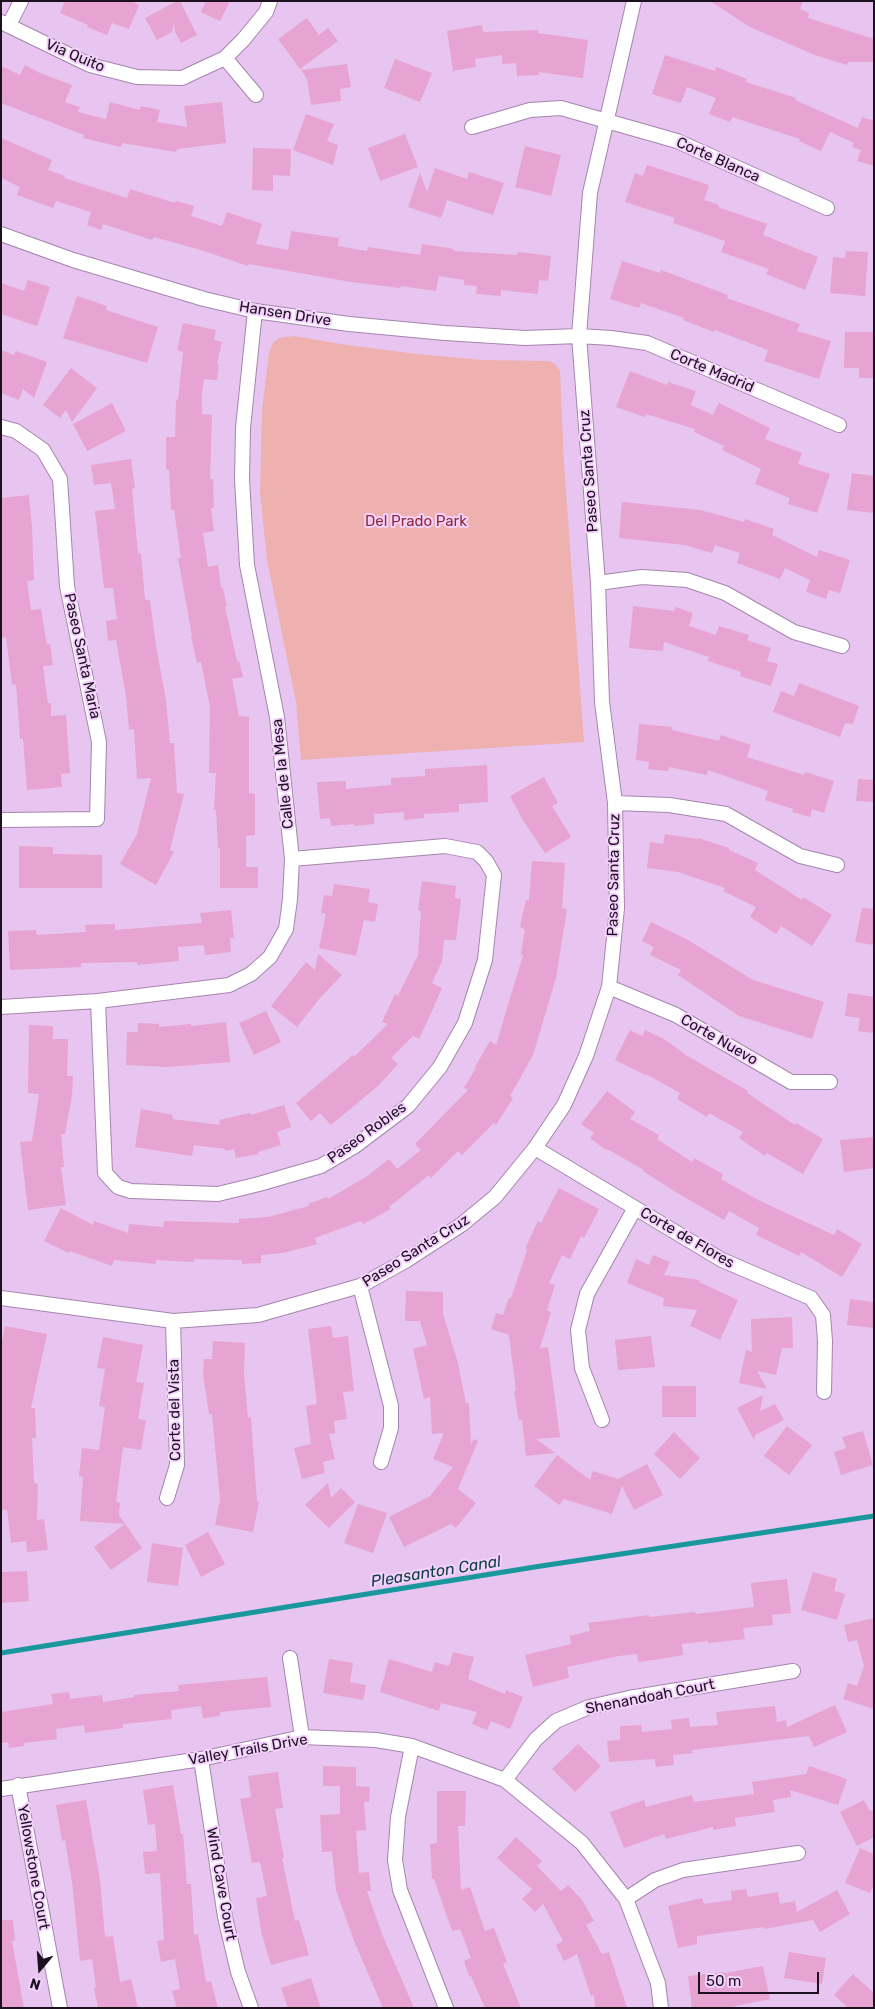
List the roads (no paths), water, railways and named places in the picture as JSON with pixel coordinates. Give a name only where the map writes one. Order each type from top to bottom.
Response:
[{"type":"street","points":[[5,24],[21,1]]},
{"type":"street","name":"Via Quito","points":[[5,24],[90,65],[137,77],[182,78],[225,58],[266,12],[270,1]]},
{"type":"street","name":"Paseo Santa Cruz","points":[[1,1298],[174,1321],[258,1315],[360,1286],[407,1260],[461,1225],[495,1196],[535,1148],[564,1105],[586,1056],[609,987],[617,908],[616,803],[602,702],[598,583],[579,336],[590,193],[634,1]]},
{"type":"street","points":[[225,58],[256,95]]},
{"type":"street","name":"Corte Blanca","points":[[472,127],[530,110],[561,108],[607,119],[677,141],[826,208]]},
{"type":"street","name":"Hansen Drive","points":[[1,234],[73,260],[204,299],[255,311],[348,324],[445,333],[525,338],[579,336]]},
{"type":"street","name":"Calle de la Mesa","points":[[1,1007],[98,1001],[229,985],[251,974],[270,957],[286,929],[292,859],[277,717],[247,565],[242,479],[243,428],[255,311]]},
{"type":"street","name":"Corte Madrid","points":[[579,336],[647,343],[839,426]]},
{"type":"street","name":"Paseo Santa Maria","points":[[1,428],[16,431],[44,450],[60,479],[67,586],[99,742],[97,819],[1,820]]},
{"type":"street","points":[[598,583],[642,577],[687,580],[725,593],[794,632],[842,646]]},
{"type":"street","points":[[616,803],[669,805],[726,814],[800,856],[837,865]]},
{"type":"street","name":"Paseo Robles","points":[[98,1001],[105,1173],[118,1187],[131,1191],[218,1194],[322,1166],[355,1146],[408,1106],[440,1067],[465,1023],[485,960],[494,876],[486,861],[477,852],[445,846],[292,859]]},
{"type":"street","name":"Corte Nuevo","points":[[609,987],[676,1015],[791,1082],[830,1082]]},
{"type":"street","name":"Corte de Flores","points":[[535,1148],[722,1260],[811,1298],[824,1315],[824,1392]]},
{"type":"street","points":[[602,1420],[582,1368],[578,1330],[587,1294],[635,1208]]},
{"type":"street","points":[[360,1286],[391,1406],[391,1428],[381,1462]]},
{"type":"street","name":"Corte del Vista","points":[[167,1498],[177,1465],[174,1321]]},
{"type":"street","points":[[290,1658],[302,1737]]},
{"type":"street","name":"Shenandoah Court","points":[[504,1780],[536,1739],[556,1721],[589,1707],[629,1698],[793,1671]]},
{"type":"street","name":"Valley Trails Drive","points":[[1,1789],[201,1759],[302,1737],[376,1740],[412,1746],[504,1780],[582,1844],[626,1899],[658,1982],[661,2008]]},
{"type":"street","points":[[412,1746],[398,1817],[395,1860],[400,1890],[446,2008]]},
{"type":"street","name":"Wind Cave Court","points":[[201,1759],[225,1917],[238,1972],[251,2008]]},
{"type":"street","name":"Yellowstone Court","points":[[18,1785],[60,2008]]},
{"type":"street","points":[[626,1899],[655,1880],[683,1870],[798,1853]]},
{"type":"waterway","name":"Pleasanton Canal","points":[[1,1653],[541,1566],[874,1516]]},
{"type":"park label","name":"Del Prado Park","points":[[416,522]]}]
